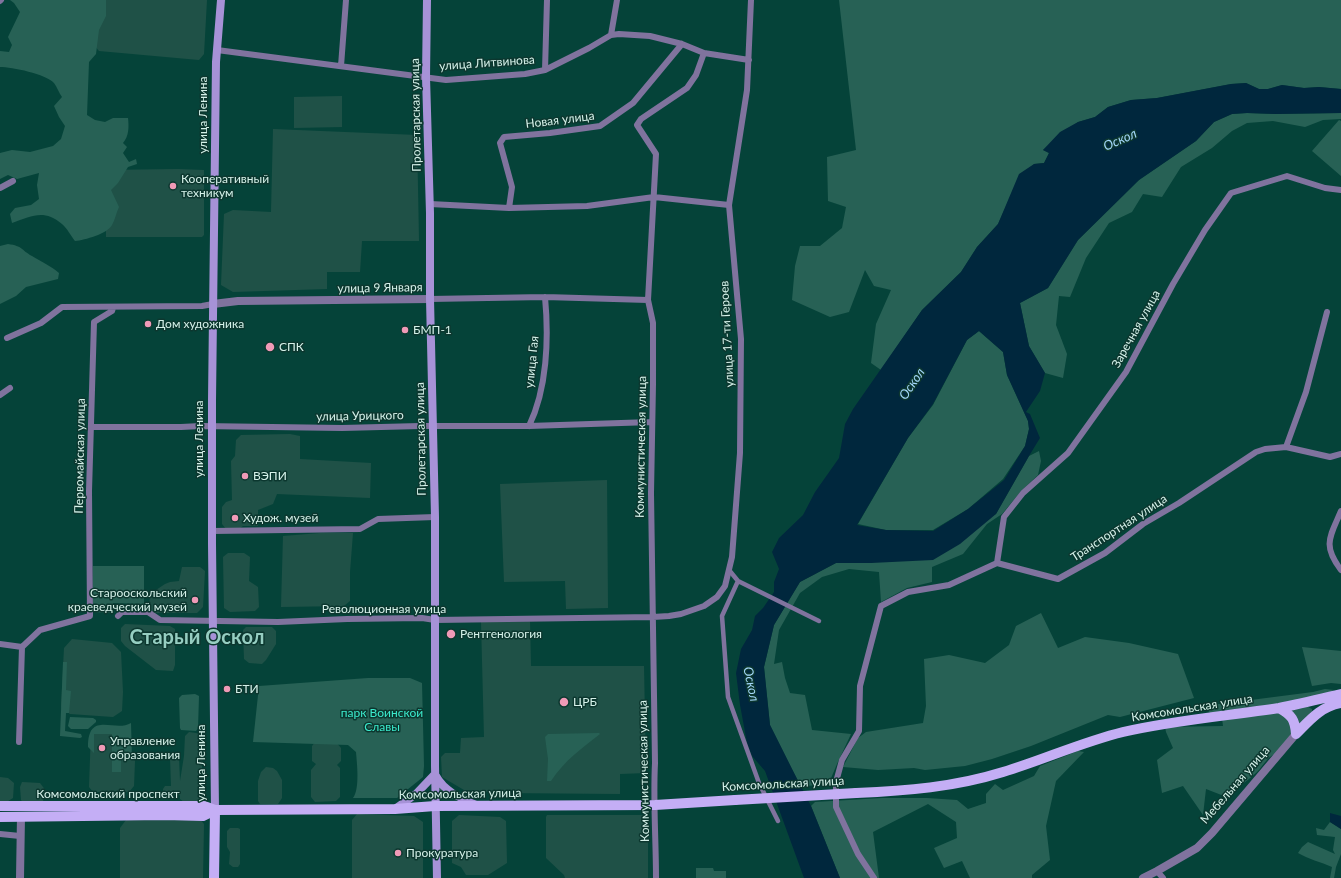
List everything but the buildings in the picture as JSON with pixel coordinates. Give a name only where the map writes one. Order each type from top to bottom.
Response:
[{"type":"main road","name":"улица Ленина","points":[[214,878],[215,810],[212,621],[212,427],[217,50],[221,0]]},
{"type":"main road","name":"Пролетарская улица","points":[[427,0],[426,77],[430,204],[430,299],[435,517],[435,774],[437,878]]},
{"type":"main road","name":"Комсомольская улица","points":[[215,810],[395,809],[436,806],[655,805],[856,793],[902,792],[971,781],[1003,772],[1095,740],[1123,732],[1178,721],[1279,708],[1339,698]]},
{"type":"main road","name":"Мебельная улица","points":[[1296,734],[1315,715],[1339,698]]},
{"type":"main road","points":[[1279,708],[1288,712],[1293,719],[1296,734]]},
{"type":"main road","points":[[395,809],[416,794],[435,774],[440,784],[458,797],[478,806]]},
{"type":"main road","name":"Комсомольский проспект","points":[[0,806],[204,806],[215,810]]},
{"type":"main road","name":"Комсомольский проспект","points":[[0,817],[165,814],[203,816],[215,810]]},
{"type":"street","points":[[341,66],[346,0]]},
{"type":"street","points":[[545,70],[547,0]]},
{"type":"street","points":[[611,35],[616,0]]},
{"type":"street","name":"улица 17-ти Героев","points":[[653,617],[681,614],[704,606],[716,597],[725,586],[732,557],[740,453],[741,338],[729,205],[747,90],[751,0]]},
{"type":"street","name":"улица Литвинова","points":[[217,50],[446,80],[525,74],[545,70],[611,35],[619,34],[650,36],[682,44],[704,53],[749,60]]},
{"type":"street","name":"Новая улица","points":[[510,208],[512,187],[500,143],[504,137],[550,133],[600,126],[633,103],[682,44]]},
{"type":"street","name":"Коммунистическая улица","points":[[656,878],[654,793],[656,763],[651,493],[653,323],[648,300],[656,154],[637,126],[641,119],[687,88],[696,75],[704,53]]},
{"type":"street","name":"Заречная улица","points":[[996,563],[1004,517],[1023,493],[1068,453],[1126,372],[1173,284],[1205,230],[1231,193],[1287,176],[1324,188],[1341,190]]},
{"type":"street","points":[[0,188],[13,181]]},
{"type":"street","points":[[430,204],[510,208],[587,206],[654,197],[729,205]]},
{"type":"street","name":"улица 9 Января","points":[[7,338],[41,322],[62,308],[202,306],[225,302],[246,301],[545,297],[648,300]]},
{"type":"street","name":"улица Гая","points":[[529,426],[536,411],[544,370],[546,315],[545,297]]},
{"type":"street","name":"Первомайская улица","points":[[22,647],[40,630],[90,616],[89,491],[94,322],[112,311],[113,308]]},
{"type":"street","points":[[1286,447],[1306,392],[1327,312]]},
{"type":"street","points":[[0,395],[10,388]]},
{"type":"street","name":"улица Урицкого","points":[[91,427],[342,428],[529,426],[652,422]]},
{"type":"street","name":"Транспортная улица","points":[[996,563],[1058,579],[1105,553],[1143,524],[1179,503],[1256,452],[1265,449],[1286,447],[1330,457],[1341,454]]},
{"type":"street","points":[[1341,511],[1331,535],[1328,547],[1331,555],[1341,570]]},
{"type":"street","points":[[212,531],[360,529],[378,519],[435,517]]},
{"type":"street","points":[[874,878],[858,854],[836,807],[836,782],[842,760],[859,731],[860,686],[881,606],[908,592],[949,585],[996,563]]},
{"type":"street","points":[[729,570],[738,581],[819,621]]},
{"type":"street","points":[[738,581],[722,616],[728,697],[759,783],[778,821]]},
{"type":"street","name":"Революционная улица","points":[[118,616],[122,612],[148,612],[160,620],[278,622],[422,618],[435,620],[653,617]]},
{"type":"street","points":[[0,644],[22,647],[19,742]]},
{"type":"street","name":"Мебельная улица","points":[[1150,875],[1197,848],[1212,833],[1296,734]]},
{"type":"street","points":[[20,878],[21,816]]},
{"type":"street","points":[[0,834],[20,836]]},
{"type":"street","points":[[1150,875],[1163,878]]},
{"type":"shaded area","points":[[100,0],[207,0],[204,54],[199,60],[99,51],[92,43]]},
{"type":"shaded area","points":[[342,96],[342,127],[294,128],[294,97]]},
{"type":"shaded area","points":[[273,129],[417,135],[419,241],[362,241],[360,272],[327,272],[327,289],[233,292],[221,285],[224,214],[233,210],[271,212]]},
{"type":"shaded area","points":[[106,170],[204,170],[204,235],[202,237],[106,237]]},
{"type":"shaded area","points":[[290,434],[300,436],[300,459],[371,463],[370,498],[277,494],[273,504],[258,510],[258,526],[243,526],[238,530],[226,529],[222,524],[222,507],[226,502],[232,500],[231,461],[235,456],[236,440],[241,435]]},
{"type":"shaded area","points":[[607,480],[608,608],[566,609],[565,581],[504,582],[500,484]]},
{"type":"shaded area","points":[[320,533],[353,533],[350,572],[350,601],[344,606],[281,607],[283,536]]},
{"type":"shaded area","points":[[228,553],[244,553],[250,557],[249,581],[258,587],[259,607],[255,611],[230,612],[224,608],[223,557]]},
{"type":"shaded area","points":[[182,567],[200,567],[205,571],[203,607],[197,613],[153,613],[149,607],[150,595],[165,584],[179,581]]},
{"type":"shaded area","name":"ЦРБ","points":[[530,621],[531,666],[644,666],[646,773],[620,774],[620,794],[502,793],[464,790],[442,777],[441,757],[445,753],[460,753],[461,738],[484,737],[481,622]]},
{"type":"shaded area","points":[[125,624],[170,626],[175,629],[175,665],[173,671],[156,670],[125,646],[121,641],[121,628]]},
{"type":"shaded area","points":[[246,627],[272,627],[276,631],[276,644],[262,664],[249,663],[244,659],[243,630]]},
{"type":"shaded area","points":[[72,639],[112,643],[121,652],[123,692],[122,711],[113,717],[70,714],[61,707],[64,648]]},
{"type":"shaded area","points":[[95,727],[114,728],[132,755],[135,761],[134,786],[129,792],[93,792],[89,787],[91,731]]},
{"type":"shaded area","points":[[189,732],[202,735],[202,796],[197,802],[184,802],[180,799],[180,795],[166,796],[163,793],[165,786],[171,786],[170,757],[173,757],[175,754],[178,754],[179,757],[180,781],[184,756],[185,736]]},
{"type":"shaded area","points":[[316,741],[335,741],[341,748],[341,761],[337,765],[340,768],[340,797],[336,801],[315,802],[311,797],[311,770],[316,764],[312,761],[312,746]]},
{"type":"shaded area","points":[[266,767],[273,768],[277,771],[282,780],[282,798],[278,804],[260,804],[258,801],[258,781],[261,772]]},
{"type":"shaded area","points":[[0,777],[8,778],[14,783],[13,798],[5,803],[0,802]]},
{"type":"shaded area","points":[[22,782],[40,783],[46,791],[43,801],[24,804],[21,800],[20,787]]},
{"type":"shaded area","points":[[357,814],[414,816],[423,822],[423,878],[352,878],[352,820]]},
{"type":"shaded area","points":[[459,815],[500,817],[506,821],[507,863],[488,875],[466,875],[461,867],[452,863],[452,821]]},
{"type":"shaded area","points":[[547,815],[645,815],[648,817],[648,878],[565,878],[564,875],[546,858]]},
{"type":"shaded area","points":[[199,818],[204,824],[203,878],[120,878],[120,828],[126,820]]},
{"type":"shaded area","points":[[230,828],[240,829],[240,864],[238,867],[233,867],[229,864],[230,852],[227,847],[227,831]]},
{"type":"green space","points":[[10,0],[106,0],[106,16],[99,30],[96,54],[89,62],[87,115],[95,120],[105,122],[113,118],[128,118],[128,131],[123,143],[127,147],[123,153],[129,162],[136,159],[137,164],[128,167],[118,183],[111,190],[119,207],[113,223],[109,228],[95,236],[75,241],[62,224],[56,219],[44,215],[32,216],[12,223],[10,214],[15,208],[31,205],[39,199],[37,185],[39,173],[17,179],[8,175],[0,179],[0,153],[12,150],[30,152],[53,146],[61,139],[65,126],[54,106],[62,97],[54,83],[37,74],[12,68],[0,67],[0,51],[9,52],[12,45],[8,37],[20,12]]},
{"type":"green space","points":[[839,0],[1341,0],[1341,89],[1319,87],[1304,88],[1282,85],[1268,89],[1259,89],[1246,83],[1231,84],[1157,98],[1131,100],[1108,107],[1095,117],[1078,122],[1043,150],[1049,153],[1044,163],[1034,164],[1008,202],[998,224],[977,247],[961,272],[922,310],[881,370],[871,363],[876,324],[891,290],[874,286],[865,270],[849,312],[830,317],[792,300],[795,266],[800,246],[820,246],[842,228],[846,207],[828,201],[827,157],[856,150]]},
{"type":"green space","points":[[1341,113],[1341,119],[1323,120],[1305,127],[1273,121],[1247,123],[1232,131],[1212,148],[1181,167],[1162,197],[1143,194],[1132,212],[1109,223],[1086,258],[1070,297],[1059,296],[1056,325],[1067,354],[1063,378],[1045,373],[1029,346],[1020,303],[1048,288],[1078,240],[1139,180],[1196,141],[1214,122],[1232,114]]},
{"type":"green space","points":[[1339,120],[1341,121],[1341,176],[1312,151]]},
{"type":"green space","points":[[8,244],[19,247],[28,254],[53,268],[59,273],[58,279],[26,287],[16,296],[0,304],[0,246]]},
{"type":"green space","points":[[979,331],[1003,352],[1007,375],[1028,421],[1029,429],[1025,446],[1003,479],[968,509],[933,530],[886,530],[858,524],[908,438],[933,405],[967,340]]},
{"type":"green space","points":[[1039,451],[1041,461],[1038,475],[1021,491],[1002,514],[987,524],[963,554],[932,567],[932,582],[907,588],[881,602],[879,572],[849,569],[822,577],[800,593],[779,630],[774,664],[782,662],[790,693],[805,695],[812,730],[851,734],[829,783],[801,787],[770,725],[764,667],[774,625],[800,582],[836,563],[871,563],[996,514],[1029,456]]},
{"type":"green space","points":[[93,566],[144,566],[144,604],[113,603],[112,613],[93,612]]},
{"type":"green space","points":[[1041,613],[1058,648],[1085,637],[1129,643],[1178,654],[1194,698],[1120,717],[1108,715],[1031,746],[965,766],[925,770],[914,768],[878,770],[843,767],[858,738],[866,732],[923,723],[926,706],[924,659],[949,655],[985,663],[1009,645],[1016,626]]},
{"type":"green space","points":[[1302,647],[1341,651],[1341,684],[1331,683],[1312,686]]},
{"type":"green space","points":[[63,662],[67,662],[66,690],[71,691],[69,713],[66,713],[65,731],[81,734],[82,737],[80,738],[60,736]]},
{"type":"green space","name":"парк Воинской Славы","points":[[368,678],[410,678],[422,683],[423,777],[397,798],[353,798],[357,789],[356,752],[348,745],[253,742],[259,686]]},
{"type":"green space","points":[[1325,689],[1334,690],[1323,695],[1288,703],[1211,714],[1204,706],[1313,692]]},
{"type":"green space","points":[[195,694],[199,696],[198,728],[196,731],[181,730],[179,698],[182,695]]},
{"type":"green space","points":[[1306,706],[1312,709],[1312,713],[1297,727],[1289,710]]},
{"type":"green space","points":[[1277,711],[1286,714],[1293,732],[1275,754],[1267,759],[1250,779],[1237,788],[1224,796],[1206,789],[1203,815],[1183,786],[1162,793],[1157,760],[1173,748],[1165,727],[1223,726],[1222,718]]},
{"type":"green space","points":[[70,717],[93,718],[96,722],[88,729],[71,729],[68,726]]},
{"type":"green space","points":[[131,723],[132,760],[121,760],[121,772],[112,772],[112,734],[94,734],[94,753],[88,747],[89,736],[92,729],[97,726],[118,726]]},
{"type":"green space","points":[[548,734],[600,734],[568,761],[551,781],[547,781],[548,759],[545,737]]},
{"type":"green space","points":[[1078,751],[1084,752],[1056,781],[1046,826],[1050,860],[1032,875],[1032,878],[970,878],[962,861],[944,868],[934,848],[957,838],[956,822],[928,804],[873,832],[879,878],[840,878],[811,806],[815,802],[882,798],[927,798],[957,800],[968,809],[986,803],[986,794],[995,784],[1003,790],[1034,776],[1040,766]]},
{"type":"green space","points":[[439,786],[456,799],[441,799]]},
{"type":"green space","points":[[1330,822],[1341,829],[1341,854],[1334,878],[1330,878],[1332,867],[1298,853],[1308,842],[1335,854],[1333,850],[1335,837],[1317,835],[1316,828],[1324,830]]},
{"type":"green space","points":[[696,868],[713,868],[714,871],[726,871],[726,878],[696,878]]},
{"type":"water","name":"Оскол","points":[[1246,83],[1259,89],[1268,89],[1282,85],[1304,88],[1319,87],[1341,89],[1341,113],[1232,114],[1214,122],[1196,141],[1139,180],[1078,240],[1048,288],[1020,303],[1029,346],[1045,373],[1040,391],[1026,412],[1030,414],[1040,438],[996,514],[960,544],[933,560],[836,563],[800,582],[774,625],[764,667],[770,725],[811,806],[840,878],[804,878],[765,771],[752,756],[747,743],[736,673],[741,649],[752,630],[755,616],[763,608],[774,592],[774,582],[779,569],[772,552],[779,538],[803,515],[815,492],[839,458],[845,424],[853,409],[922,310],[961,272],[977,247],[998,224],[1019,174],[1034,164],[1044,163],[1049,153],[1043,150],[1060,132],[1078,122],[1095,117],[1108,107],[1131,100],[1157,98],[1231,84]],"holes":[[[979,331],[1003,352],[1007,375],[1028,421],[1029,429],[1025,446],[1004,480],[968,509],[933,531],[886,530],[857,525],[908,438],[933,404],[967,340]]]},
{"type":"water","points":[[1330,813],[1341,816],[1341,829],[1330,822]]},
{"type":"place","name":"Кооперативный техникум","points":[[173,186]]},
{"type":"place","name":"Дом художника","points":[[148,324]]},
{"type":"place","name":"БМП-1","points":[[405,330]]},
{"type":"place","name":"СПК","points":[[270,347]]},
{"type":"place","name":"ВЭПИ","points":[[245,476]]},
{"type":"place","name":"Худож. музей","points":[[235,518]]},
{"type":"place","name":"Старооскольский краеведческий музей","points":[[195,600]]},
{"type":"place","name":"Рентгенология","points":[[451,634]]},
{"type":"place","name":"БТИ","points":[[227,689]]},
{"type":"place","name":"ЦРБ","points":[[564,702]]},
{"type":"place","name":"Управление образования","points":[[102,748]]},
{"type":"place","name":"Прокуратура","points":[[398,853]]},
{"type":"district","name":"Старый Оскол","points":[[197,638]]}]
